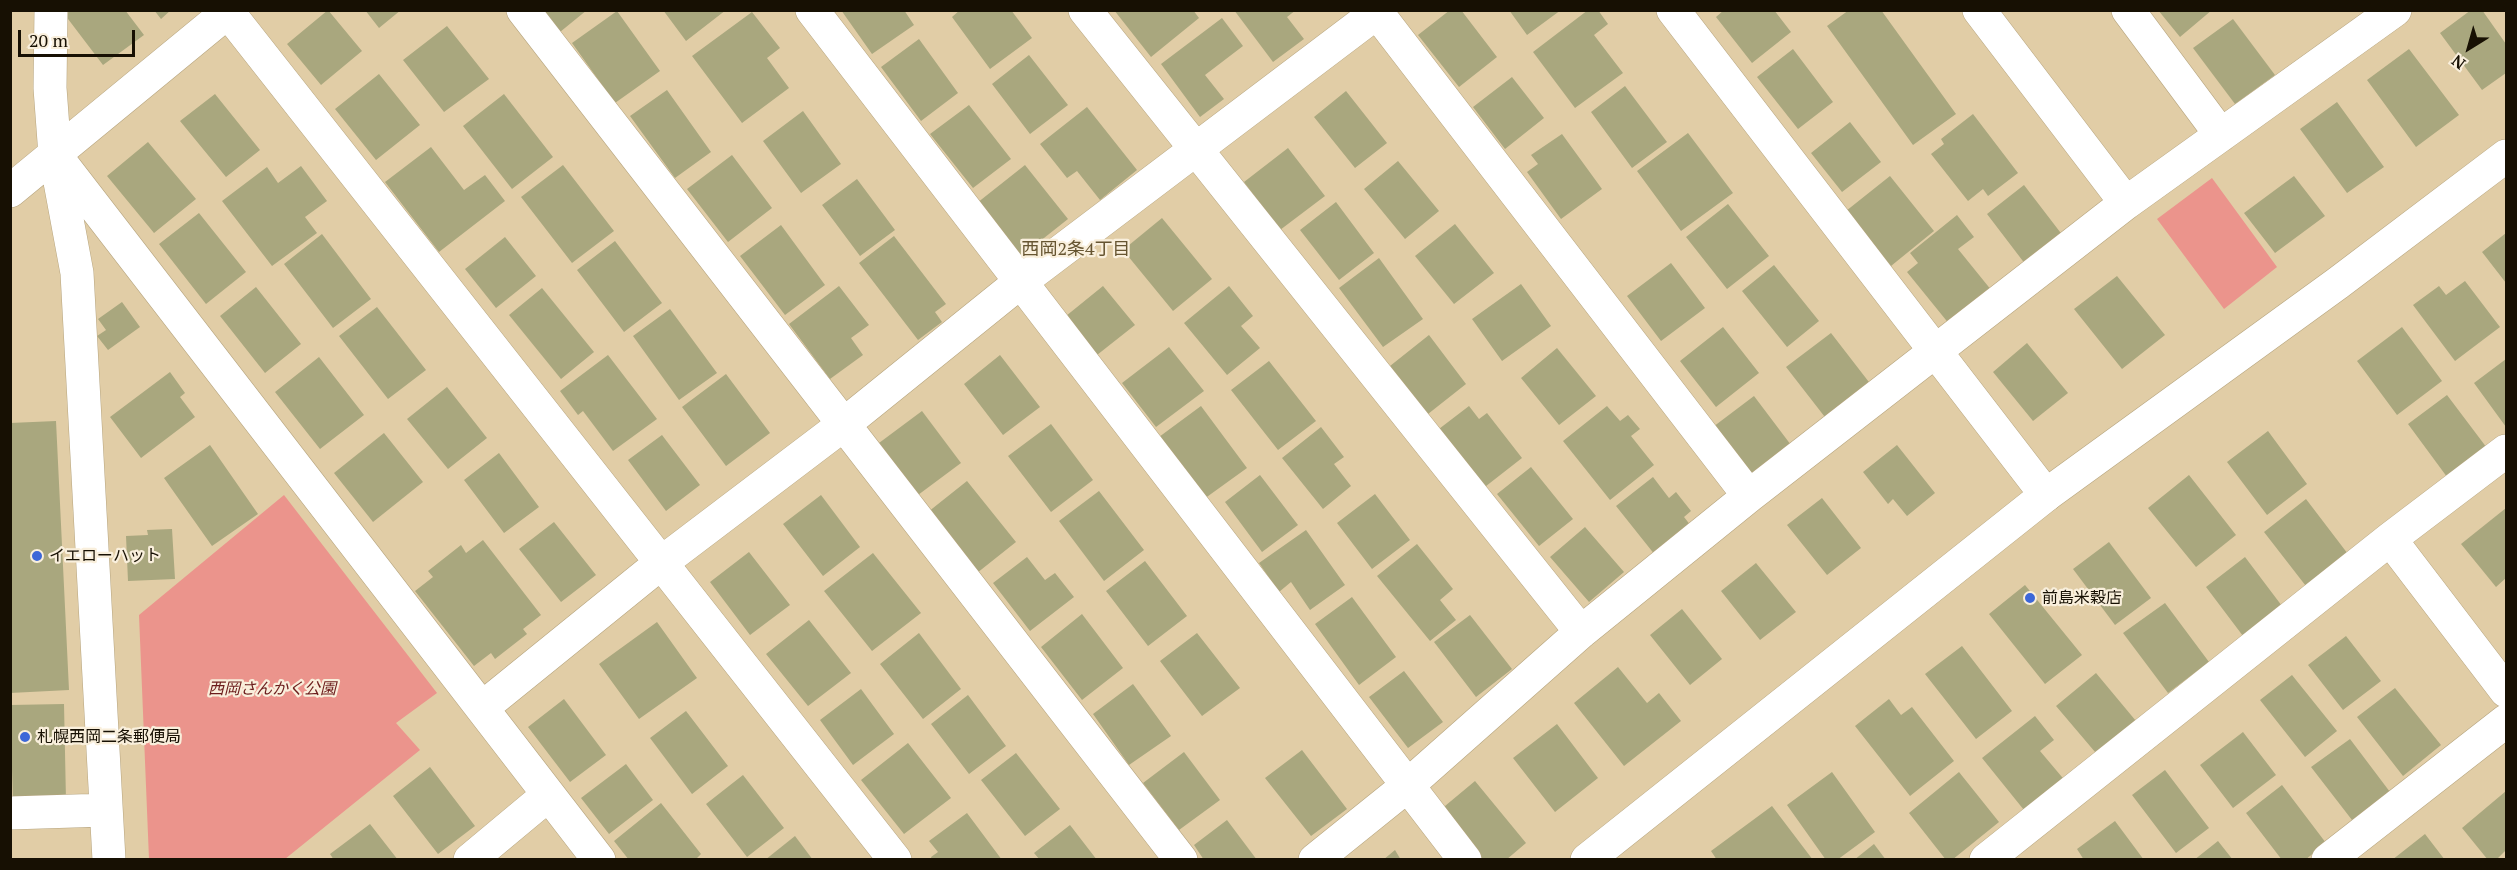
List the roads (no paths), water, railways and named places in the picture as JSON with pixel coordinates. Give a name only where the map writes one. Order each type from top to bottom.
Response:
[{"type":"street","points":[[51,10],[50,88],[55,155],[77,273],[109,860]]},
{"type":"street","points":[[523,10],[1181,860]]},
{"type":"street","points":[[812,10],[1019,283],[1465,860]]},
{"type":"street","points":[[1085,10],[1581,632]]},
{"type":"street","points":[[1673,10],[2046,495]]},
{"type":"street","points":[[1979,10],[2126,203]]},
{"type":"street","points":[[2128,10],[2222,135]]},
{"type":"street","points":[[1315,860],[1407,786],[1581,632],[1749,496],[2126,203],[2395,10]]},
{"type":"street","points":[[10,191],[229,11],[895,860]]},
{"type":"street","points":[[482,708],[661,563],[843,425],[1019,283],[1377,11],[1749,496]]},
{"type":"street","points":[[55,155],[599,860]]},
{"type":"street","points":[[1587,860],[2046,495],[2338,283],[2506,156]]},
{"type":"street","points":[[1986,860],[2390,539],[2506,450]]},
{"type":"street","points":[[2390,539],[2506,691]]},
{"type":"street","points":[[2328,860],[2506,721]]},
{"type":"street","points":[[470,860],[548,795]]},
{"type":"street","points":[[10,813],[106,810]]},
{"type":"place","name":"イエローハット","points":[[37,556]]},
{"type":"place","name":"前島米穀店","points":[[2030,598]]},
{"type":"place","name":"札幌西岡二条郵便局","points":[[25,737]]},
{"type":"district","name":"西岡2条4丁目","points":[[1076,250]]},
{"type":"park label","name":"西岡さんかく公園","points":[[272,689]]}]
